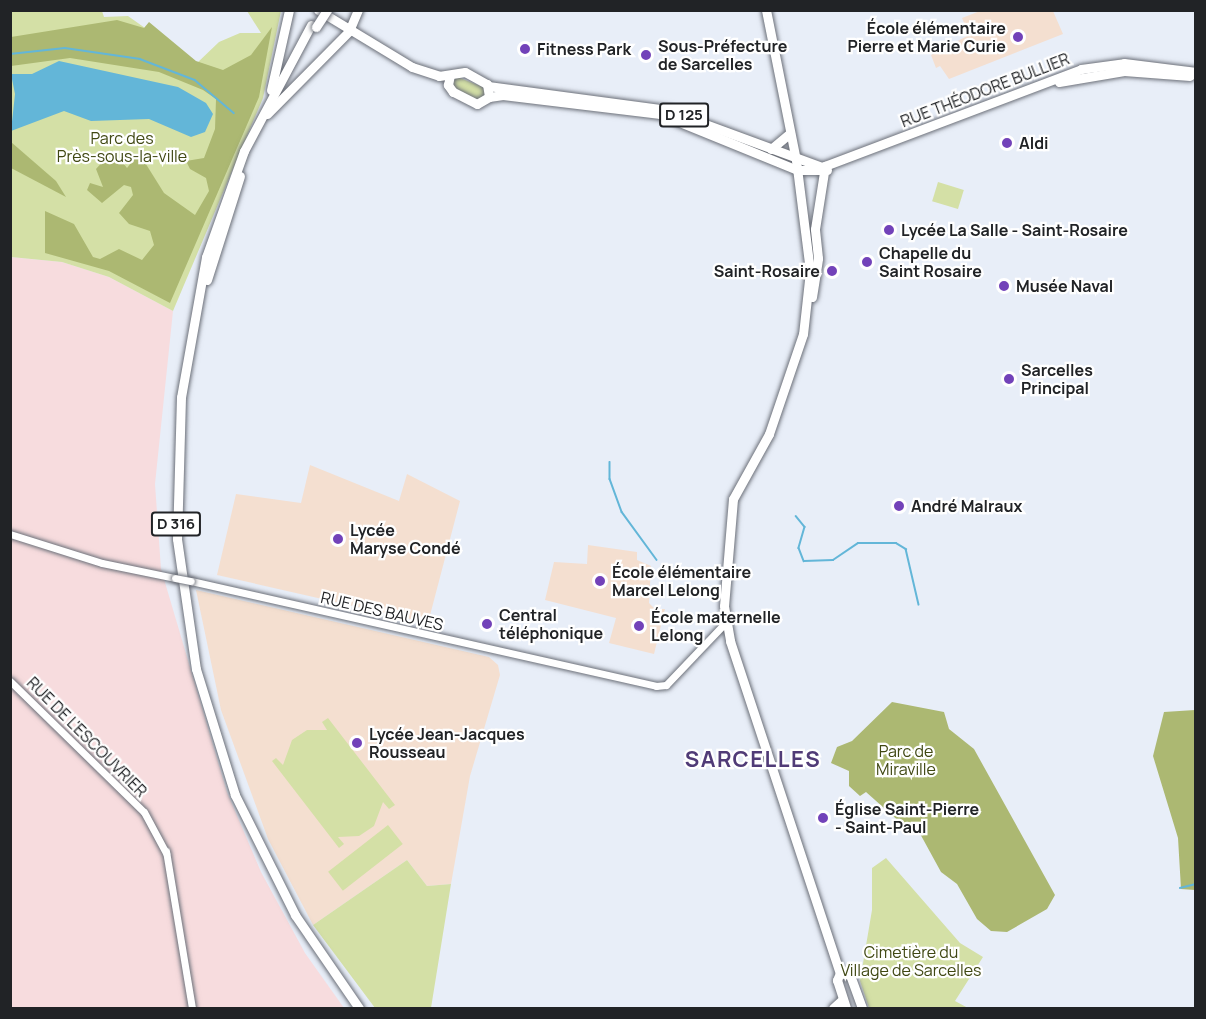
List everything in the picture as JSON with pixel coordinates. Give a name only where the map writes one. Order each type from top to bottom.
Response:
[{"type":"main road","points":[[270,99],[289,10]]},
{"type":"main road","points":[[320,10],[349,31],[431,75],[475,104],[489,98],[488,86],[462,71],[450,75],[431,75]]},
{"type":"main road","name":"D 316","points":[[320,10],[314,26],[267,114],[224,223],[196,327],[182,446],[185,571],[205,684],[244,803],[299,913],[365,1008]]},
{"type":"main road","name":"D 316","points":[[327,10],[314,26],[270,99],[218,217],[194,313],[179,418],[178,555],[196,669],[236,795],[290,908],[359,1008]]},
{"type":"main road","points":[[267,114],[349,31],[358,10]]},
{"type":"main road","points":[[766,10],[797,165],[809,240],[805,316]]},
{"type":"main road","name":"RUE THÉODORE BULLIER","points":[[825,168],[1081,69],[1124,63],[1196,72]]},
{"type":"main road","name":"RUE THÉODORE BULLIER","points":[[825,168],[1081,76],[1126,71],[1196,77]]},
{"type":"main road","points":[[448,85],[450,75]]},
{"type":"main road","name":"D 125","points":[[488,86],[667,110],[771,149],[797,165]]},
{"type":"main road","name":"D 125","points":[[489,98],[503,95],[660,114],[797,165],[825,168]]},
{"type":"main road","points":[[771,149],[790,133]]},
{"type":"main road","points":[[825,168],[815,229],[817,267],[805,316],[766,444],[733,499],[725,568],[726,623],[840,973],[837,980],[844,1004],[833,1008]]},
{"type":"main road","points":[[840,973],[852,978],[862,1008]]},
{"type":"street","name":"RUE DES BAUVES","points":[[10,534],[102,563],[656,686],[666,685],[726,623]]},
{"type":"street","name":"RUE DE L'ESCOUVRIER","points":[[10,681],[162,830],[192,1008]]},
{"type":"shaded area","name":"École élémentaire Pierre et Marie Curie","points":[[980,11],[1053,11],[1063,34],[949,79],[940,66],[936,68],[931,55],[969,35],[962,18]]},
{"type":"shaded area","points":[[10,257],[62,262],[109,277],[173,311],[155,484],[161,569],[227,792],[261,872],[305,953],[344,1008],[11,1008]]},
{"type":"shaded area","name":"Lycée Maryse Condé","points":[[310,465],[399,501],[407,474],[460,501],[428,623],[217,575],[236,494],[301,503]]},
{"type":"shaded area","name":"École élémentaire Marcel Lelong","points":[[588,545],[637,552],[637,560],[651,566],[649,603],[655,609],[665,609],[654,654],[609,643],[616,618],[545,600],[554,562],[587,564]]},
{"type":"shaded area","name":"Lycée Jean-Jacques Rousseau","points":[[196,590],[489,657],[498,665],[500,675],[470,776],[451,884],[427,886],[407,860],[313,925],[268,839],[221,710]]},
{"type":"green space","name":"Parc des Près-sous-la-ville","points":[[10,11],[102,11],[104,17],[128,16],[196,64],[219,42],[240,33],[261,33],[247,11],[281,11],[263,98],[173,311],[109,277],[62,262],[11,257]]},
{"type":"green space","points":[[117,20],[144,28],[149,22],[196,61],[223,70],[251,55],[272,27],[259,97],[170,303],[109,271],[45,253],[45,211],[74,224],[93,257],[100,259],[119,249],[142,260],[154,245],[150,231],[129,224],[119,213],[133,195],[131,187],[124,185],[102,203],[87,190],[90,183],[103,187],[96,169],[105,159],[120,159],[127,168],[135,158],[144,161],[164,193],[195,215],[209,191],[206,178],[190,169],[186,161],[204,158],[215,129],[216,99],[203,90],[159,72],[70,58],[11,66],[11,37]]},
{"type":"green space","points":[[455,76],[483,87],[485,95],[478,100],[453,87]]},
{"type":"green space","points":[[11,142],[56,181],[66,197],[11,168]]},
{"type":"green space","points":[[938,182],[964,190],[958,209],[932,201]]},
{"type":"green space","name":"Parc de Miraville","points":[[892,702],[944,712],[949,729],[974,749],[1055,895],[1047,909],[1007,932],[991,931],[977,919],[957,884],[941,872],[918,830],[902,824],[866,792],[860,796],[849,786],[849,771],[831,763],[837,747],[852,741]]},
{"type":"green space","points":[[1196,710],[1195,890],[1181,889],[1178,838],[1153,756],[1164,712]]},
{"type":"green space","points":[[328,718],[395,805],[389,809],[383,802],[374,826],[359,836],[338,837],[344,844],[339,848],[272,761],[276,758],[283,765],[292,740],[307,730],[327,730],[322,722]]},
{"type":"green space","points":[[388,825],[403,844],[343,891],[328,872]]},
{"type":"green space","name":"Cimetière du Village de Sarcelles","points":[[886,858],[960,943],[983,957],[955,1001],[968,1008],[869,1008],[860,981],[872,910],[872,868]]},
{"type":"green space","points":[[407,860],[427,886],[451,884],[431,1008],[375,1008],[313,925]]},
{"type":"water","points":[[59,61],[178,87],[206,103],[213,114],[205,132],[191,137],[149,119],[91,121],[64,111],[11,131],[15,94],[11,74],[32,74]]},
{"type":"waterway","points":[[10,54],[65,48],[140,59],[195,80],[234,113]]},
{"type":"waterway","points":[[610,462],[610,479],[622,512],[657,560]]},
{"type":"waterway","points":[[796,516],[805,527],[799,548],[804,561],[833,560],[858,543],[896,543],[906,549],[919,605]]},
{"type":"waterway","points":[[1180,888],[1196,884]]},
{"type":"place","name":"École élémentaire Pierre et Marie Curie","points":[[1018,37]]},
{"type":"place","name":"Fitness Park","points":[[525,49]]},
{"type":"place","name":"Sous-Préfecture de Sarcelles","points":[[646,55]]},
{"type":"place","name":"Aldi","points":[[1007,143]]},
{"type":"place","name":"Lycée La Salle - Saint-Rosaire","points":[[889,230]]},
{"type":"place","name":"Chapelle du Saint Rosaire","points":[[867,262]]},
{"type":"place","name":"Saint-Rosaire","points":[[832,271]]},
{"type":"place","name":"Musée Naval","points":[[1004,286]]},
{"type":"place","name":"Sarcelles Principal","points":[[1009,379]]},
{"type":"place","name":"André Malraux","points":[[899,506]]},
{"type":"place","name":"Lycée Maryse Condé","points":[[338,539]]},
{"type":"place","name":"École élémentaire Marcel Lelong","points":[[600,581]]},
{"type":"place","name":"Central téléphonique","points":[[487,624]]},
{"type":"place","name":"École maternelle Lelong","points":[[639,626]]},
{"type":"place","name":"Lycée Jean-Jacques Rousseau","points":[[357,743]]},
{"type":"place","name":"Église Saint-Pierre - Saint-Paul","points":[[823,818]]},
{"type":"district","name":"SARCELLES","points":[[753,760]]}]
